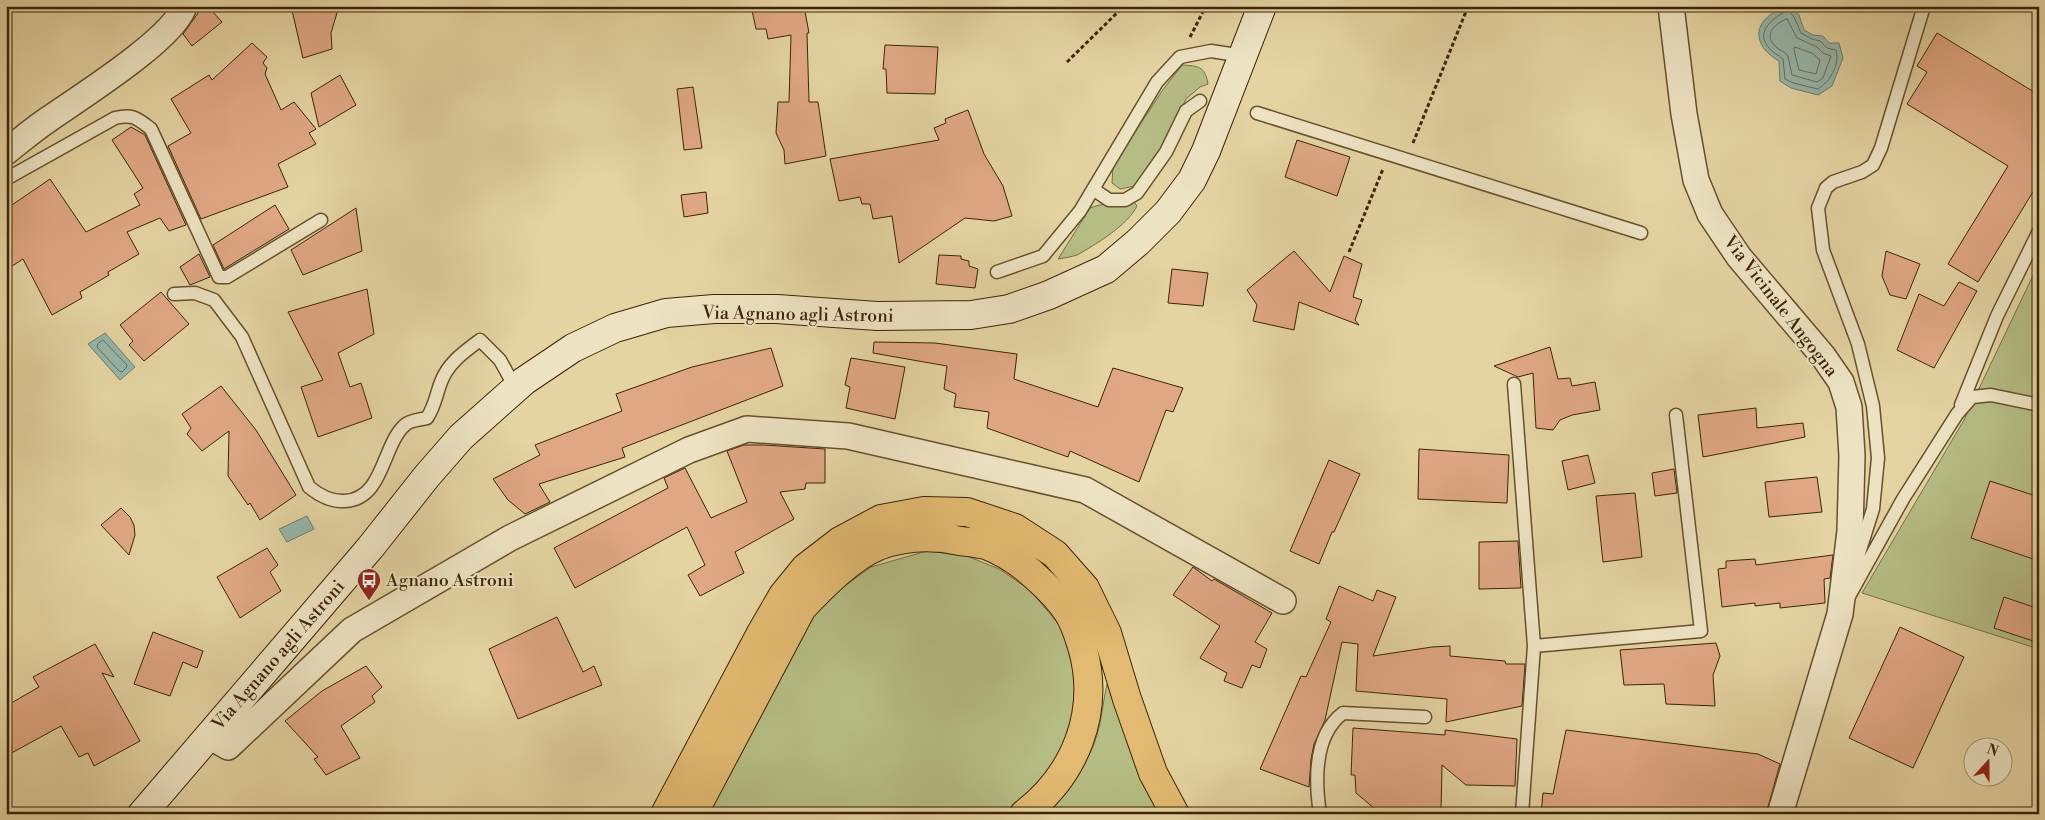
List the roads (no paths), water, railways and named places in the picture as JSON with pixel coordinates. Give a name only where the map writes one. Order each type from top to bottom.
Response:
[{"type":"highway","points":[[693,814],[699,774],[761,633],[783,595],[805,568],[840,541],[881,519],[924,511],[967,512],[1015,528],[1055,554],[1085,588],[1108,633],[1127,699],[1153,773],[1175,814]]},
{"type":"highway","points":[[665,814],[699,774],[802,608],[823,586],[848,565],[877,547],[911,537],[947,538],[986,546],[1024,566],[1051,590],[1068,613],[1080,640],[1087,667],[1089,696],[1084,728],[1062,775],[1051,790],[1024,814]]},
{"type":"street","points":[[6,152],[46,120],[122,69],[172,27],[182,13],[184,6]]},
{"type":"street","name":"Via Agnano agli Astroni","points":[[142,814],[370,548],[427,476],[461,437],[516,389],[573,348],[615,328],[666,313],[732,309],[777,309],[877,316],[971,315],[1009,309],[1049,295],[1106,269],[1138,242],[1168,212],[1192,180],[1203,158],[1262,6]]},
{"type":"street","name":"Via Vicinale Angogna","points":[[1671,6],[1684,114],[1696,180],[1710,214],[1739,257],[1823,356],[1841,382],[1849,407],[1852,456],[1850,532],[1840,614],[1780,814]]},
{"type":"street","points":[[209,736],[228,747],[352,630],[510,538],[689,450],[747,428],[848,436],[1085,490],[1283,601]]},
{"type":"lane","points":[[1840,614],[1874,508],[1878,458],[1873,406],[1858,344],[1823,250],[1818,208],[1826,188],[1833,182],[1862,172],[1873,165],[1881,148],[1924,6]]},
{"type":"lane","points":[[997,272],[1043,256],[1080,211],[1157,82],[1180,57],[1211,51],[1243,56]]},
{"type":"lane","points":[[1093,189],[1110,200],[1125,200],[1136,192],[1166,152],[1186,110],[1200,101]]},
{"type":"lane","points":[[1257,113],[1641,233]]},
{"type":"lane","points":[[6,179],[115,118],[128,115],[139,119],[151,129],[219,278],[227,278],[321,220]]},
{"type":"lane","points":[[1957,414],[1997,316],[2039,231]]},
{"type":"lane","points":[[174,294],[195,292],[214,300],[242,336],[309,487],[328,499],[350,500],[366,492],[376,480],[397,432],[407,422],[427,418],[434,408],[441,382],[453,361],[480,340],[500,360],[516,389]]},
{"type":"lane","points":[[1514,384],[1534,646],[1522,814]]},
{"type":"lane","points":[[1840,614],[1903,499],[1957,414],[1972,397],[1991,395],[2039,405]]},
{"type":"lane","points":[[1534,646],[1701,631],[1676,415]]},
{"type":"lane","points":[[1320,814],[1317,789],[1318,764],[1326,731],[1333,721],[1343,713],[1425,717]]},
{"type":"water","points":[[1783,8],[1793,8],[1799,15],[1804,30],[1813,35],[1823,36],[1829,43],[1839,43],[1843,58],[1832,86],[1818,95],[1791,88],[1780,81],[1779,61],[1763,48],[1759,33],[1761,26],[1765,19]]},
{"type":"water","points":[[105,333],[135,367],[120,380],[88,344]]},
{"type":"water","points":[[307,516],[314,529],[287,542],[279,529]]},
{"type":"place","name":"Agnano Astroni","points":[[369,601]]}]
